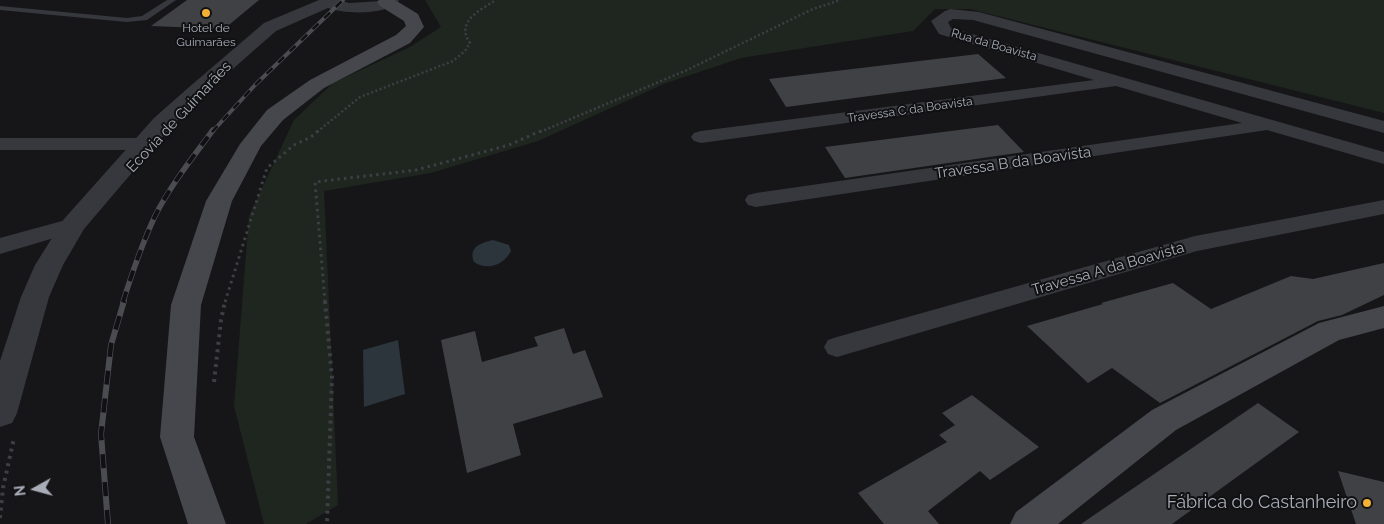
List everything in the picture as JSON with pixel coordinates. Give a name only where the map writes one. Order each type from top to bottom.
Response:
[{"type":"main road","points":[[207,524],[177,437],[186,305],[218,201],[251,144],[275,115],[317,84],[404,39],[415,27],[412,18],[388,1]]},
{"type":"main road","points":[[1029,524],[1164,420],[1330,331],[1384,317]]},
{"type":"street","points":[[7,424],[35,297],[49,265],[73,225],[162,123],[270,27],[328,1],[344,7],[359,7],[388,1]]},
{"type":"street","name":"Rua da Boavista","points":[[1384,127],[974,15],[950,14],[939,21],[945,31],[1384,158]]},
{"type":"street","name":"Travessa C da Boavista","points":[[701,137],[1119,82]]},
{"type":"street","name":"Travessa B da Boavista","points":[[756,200],[1269,125]]},
{"type":"street","points":[[0,144],[144,144]]},
{"type":"street","name":"Travessa A da Boavista","points":[[837,347],[1195,244],[1384,207]]},
{"type":"street","points":[[0,246],[73,225]]},
{"type":"lane","points":[[0,8],[127,20],[144,18],[172,0]]},
{"type":"path","points":[[213,389],[221,320],[228,285],[267,168],[294,144],[311,137],[360,97],[453,62],[465,51],[470,43],[464,31],[467,22],[496,0]]},
{"type":"path","points":[[327,524],[332,378],[315,182],[416,170],[508,145],[687,70],[813,9],[841,0]]},
{"type":"path","points":[[0,518],[7,424]]},
{"type":"shaded area","points":[[425,0],[1384,0],[1384,113],[970,9],[935,9],[913,31],[741,58],[666,83],[538,141],[431,173],[324,191],[338,505],[306,524],[264,524],[234,406],[249,216],[294,120],[333,83],[410,47],[441,27]]},
{"type":"shaded area","points":[[493,240],[509,245],[511,251],[508,256],[500,263],[490,266],[479,265],[474,262],[474,249],[480,244]]},
{"type":"shaded area","points":[[398,340],[405,394],[364,407],[363,350]]},
{"type":"building","name":"Hotel de Guimarães","points":[[187,0],[259,0],[224,29],[151,26]]},
{"type":"building","points":[[978,54],[1006,78],[786,107],[769,79]]},
{"type":"building","points":[[998,125],[1024,152],[845,178],[825,147]]},
{"type":"building","points":[[1384,263],[1384,295],[1342,315],[1318,321],[1160,403],[1112,368],[1088,383],[1027,326],[1173,283],[1211,309],[1291,276],[1313,279]]},
{"type":"building","points":[[564,328],[573,354],[585,350],[603,397],[513,424],[521,455],[467,473],[441,340],[475,331],[482,362],[538,346],[534,337]]},
{"type":"building","points":[[972,395],[1039,447],[990,480],[980,471],[928,511],[939,524],[884,524],[858,493],[947,442],[939,435],[955,425],[942,413]]},
{"type":"building","points":[[1258,403],[1299,432],[1172,524],[1081,524]]},
{"type":"building","name":"Fábrica do Castanheiro","points":[[1338,471],[1384,482],[1384,524],[1356,524]]},
{"type":"railway","points":[[212,132],[255,85],[343,0]]},
{"type":"railway","points":[[123,302],[137,259],[155,216],[175,183],[213,130]]},
{"type":"railway","points":[[108,524],[101,434],[111,345],[124,301]]},
{"type":"place","name":"Hotel de Guimarães","points":[[206,13]]},
{"type":"place","name":"Fábrica do Castanheiro","points":[[1367,503]]}]
